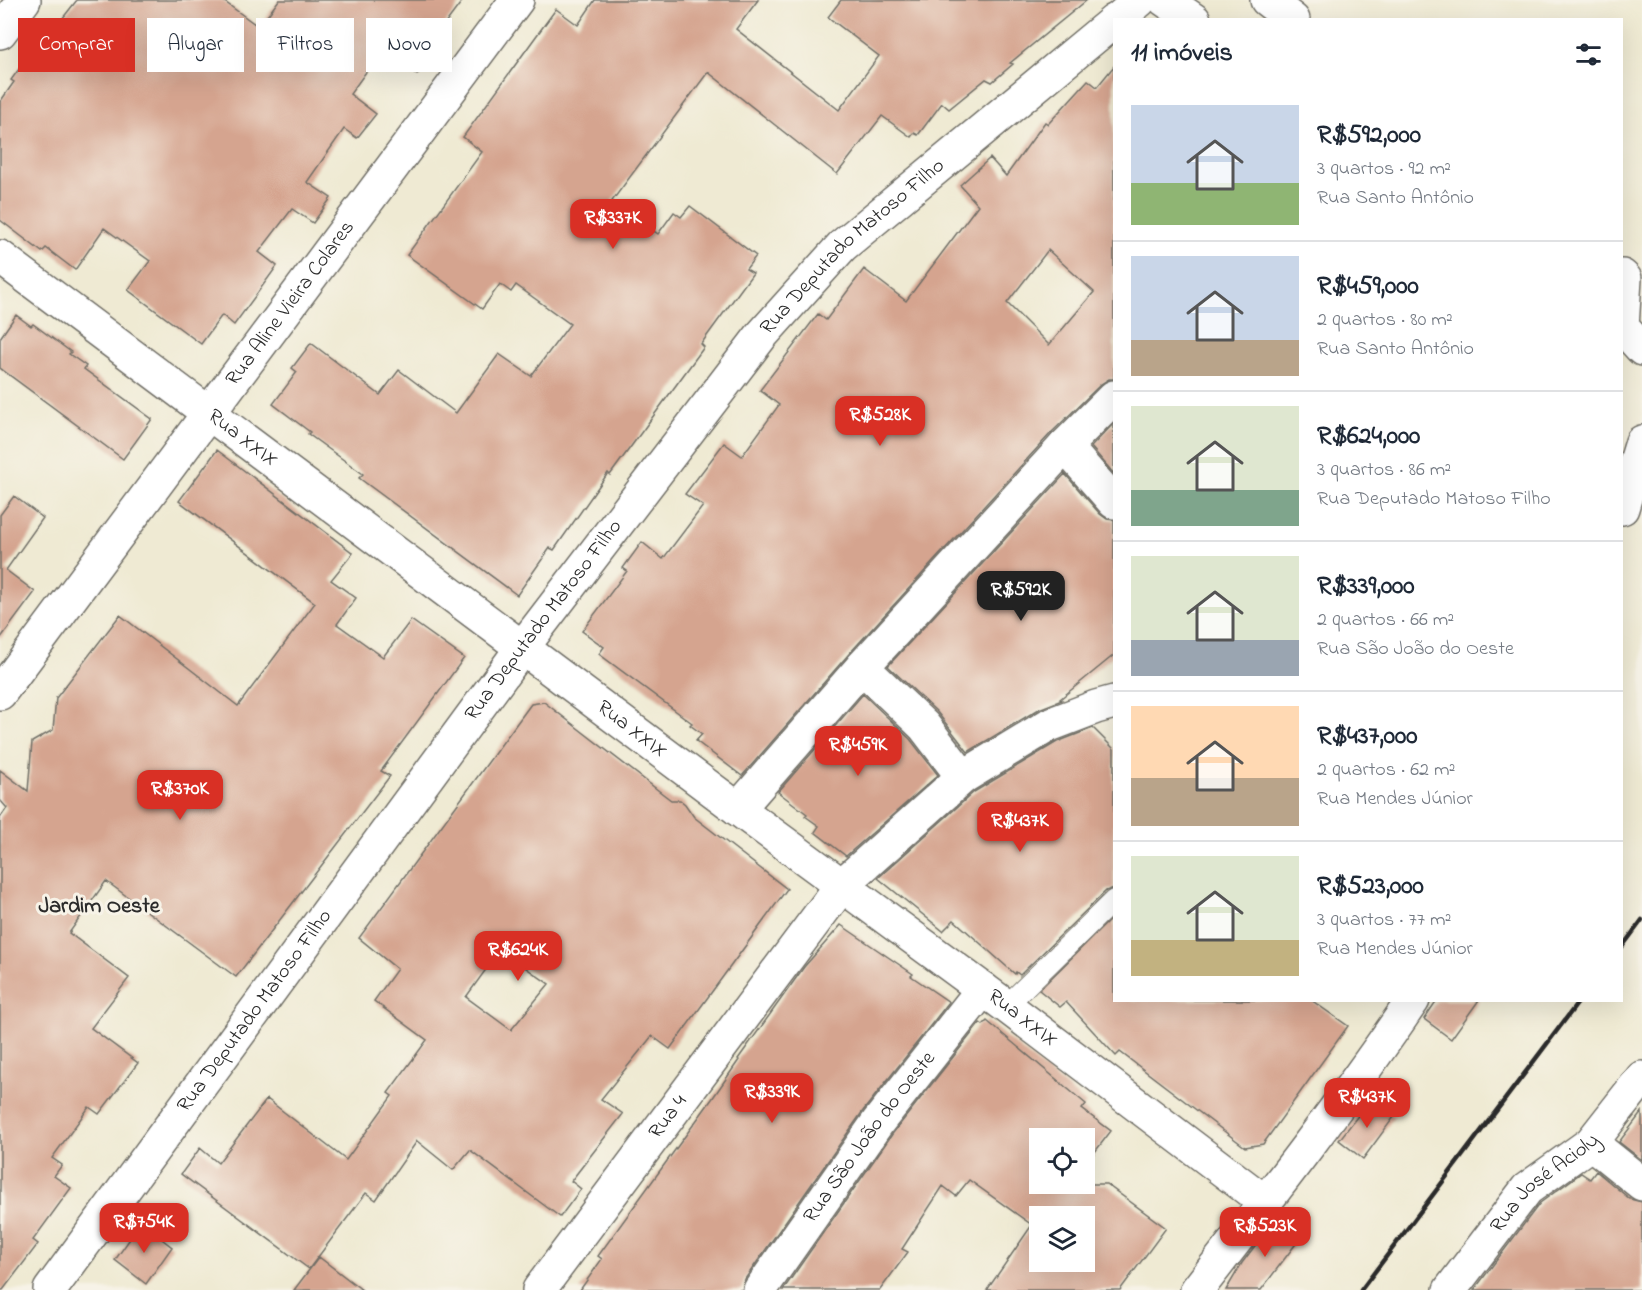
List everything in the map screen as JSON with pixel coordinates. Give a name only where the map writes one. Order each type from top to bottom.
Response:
[{"type":"street","points":[[0,32],[24,0]]},
{"type":"street","name":"Rua Aline Vieira Colares","points":[[0,693],[517,0]]},
{"type":"street","name":"Rua Deputado Matoso Filho","points":[[1118,18],[1140,0]]},
{"type":"street","points":[[1165,0],[1191,18]]},
{"type":"street","points":[[1267,0],[1290,18]]},
{"type":"street","name":"Rua Deputado Matoso Filho","points":[[50,1290],[522,648],[761,336],[842,246],[1113,22]]},
{"type":"street","name":"Rua XXIX","points":[[0,256],[1265,1202]]},
{"type":"street","points":[[1628,277],[1629,334]]},
{"type":"street","points":[[738,809],[862,667],[1065,446],[1113,398]]},
{"type":"street","points":[[1623,505],[1642,442]]},
{"type":"street","points":[[1065,446],[1113,501]]},
{"type":"street","points":[[862,667],[924,726],[963,777]]},
{"type":"street","name":"Rua 4","points":[[539,1290],[842,885],[963,777],[1049,725],[1113,702]]},
{"type":"street","name":"Rua São João do Oeste","points":[[760,1290],[878,1122],[995,998]]},
{"type":"street","points":[[1197,1290],[1380,1048],[1412,1002]]},
{"type":"street","name":"Rua José Acioly","points":[[1450,1290],[1527,1190],[1591,1143],[1642,1078]]},
{"type":"street","points":[[1591,1143],[1642,1184]]},
{"type":"lane","points":[[995,998],[1113,901]]},
{"type":"building","points":[[77,0],[222,0],[256,25],[256,72],[354,72],[354,18],[266,18],[279,0],[463,0],[450,18],[366,18],[366,72],[350,94],[376,114],[357,138],[344,129],[307,182],[331,198],[313,223],[292,209],[259,252],[277,266],[234,325],[222,315],[201,344],[128,290],[150,261],[104,228],[75,270],[46,248],[42,252],[0,220],[0,102],[14,82],[11,80],[18,70],[135,72],[135,18],[63,18]]},
{"type":"building","points":[[595,0],[758,0],[736,29],[839,110],[879,56],[828,17],[841,0],[1087,0],[1010,63],[1013,64],[992,82],[986,79],[949,109],[942,103],[918,135],[914,133],[911,137],[882,116],[837,174],[708,72],[612,201],[658,234],[674,212],[681,217],[690,206],[756,256],[746,269],[753,273],[701,344],[704,347],[610,475],[608,473],[554,550],[550,548],[517,595],[359,478],[363,474],[308,434],[310,432],[273,404],[297,372],[292,368],[311,343],[380,395],[399,370],[456,413],[499,354],[531,376],[570,324],[516,285],[511,292],[500,284],[482,309],[407,255],[482,152],[463,137],[556,9],[578,25]]},
{"type":"building","points":[[1113,67],[1113,379],[1101,384],[1051,433],[848,655],[742,776],[696,741],[702,734],[690,725],[692,723],[599,654],[604,647],[582,631],[627,571],[623,568],[642,542],[663,559],[703,506],[685,494],[724,443],[742,456],[779,405],[760,390],[818,314],[826,320],[864,269],[906,301],[978,205],[960,185],[990,158],[1006,176],[1045,122],[1048,124],[1088,80],[1097,87]],"holes":[[[1048,250],[1094,292],[1049,345],[1007,303]]]},
{"type":"building","points":[[16,315],[31,326],[33,324],[71,352],[69,354],[86,366],[84,369],[152,419],[123,459],[0,368],[0,338]]},
{"type":"building","points":[[1113,424],[1113,473],[1091,447]]},
{"type":"building","points":[[217,450],[353,553],[331,580],[356,598],[337,624],[383,657],[411,620],[464,658],[381,771],[390,776],[236,977],[106,881],[69,933],[129,978],[91,1028],[138,1063],[99,1114],[89,1107],[52,1158],[62,1165],[54,1176],[71,1188],[33,1240],[38,1244],[3,1290],[0,1290],[0,818],[7,808],[0,800],[0,770],[28,791],[32,742],[53,730],[56,698],[120,615],[238,706],[315,603],[179,501]]},
{"type":"building","points":[[1065,474],[1100,514],[1113,520],[1113,656],[1060,699],[1062,700],[1039,709],[968,752],[937,712],[888,666]]},
{"type":"building","points":[[14,496],[43,518],[6,570],[35,592],[0,639],[0,515]]},
{"type":"building","points":[[863,694],[910,739],[938,775],[846,856],[815,832],[819,826],[805,816],[807,814],[778,792]]},
{"type":"building","points":[[544,702],[671,800],[680,800],[694,817],[787,889],[670,1049],[652,1036],[601,1099],[623,1114],[571,1181],[581,1189],[560,1217],[470,1150],[453,1170],[417,1141],[376,1200],[366,1193],[309,1269],[181,1174],[200,1148],[218,1163],[267,1099],[346,1160],[392,1096],[388,1093],[427,1040],[374,1001],[397,969],[359,938],[531,704]],"holes":[[[500,950],[549,984],[511,1030],[466,997]]]},
{"type":"building","points":[[1093,728],[1113,748],[1113,888],[1106,891],[1020,975],[1016,972],[1015,974],[954,920],[943,931],[878,878],[974,792],[1057,742]]},
{"type":"building","points":[[1113,917],[1113,1002],[1314,1002],[1348,1026],[1263,1144],[1245,1147],[1120,1052],[1116,1056],[1066,1002],[1060,1007],[1039,990]]},
{"type":"building","points":[[841,925],[913,974],[911,976],[949,1002],[863,1111],[745,1279],[742,1290],[580,1290],[602,1259],[598,1256],[712,1099],[738,1059],[804,967]]},
{"type":"building","points":[[1436,1002],[1478,1002],[1451,1039],[1424,1019]]},
{"type":"building","points":[[987,1021],[1086,1104],[1082,1109],[1111,1131],[1095,1152],[1095,1128],[1029,1128],[1029,1194],[1095,1194],[1095,1184],[1106,1184],[1166,1228],[1120,1290],[987,1290],[1029,1229],[1029,1272],[1095,1272],[1095,1206],[1029,1206],[1029,1223],[969,1180],[956,1196],[943,1186],[902,1249],[908,1252],[880,1290],[783,1290],[893,1133],[980,1023],[983,1025]]},
{"type":"building","points":[[1371,1099],[1394,1117],[1363,1159],[1339,1140]]},
{"type":"building","points":[[1642,1112],[1642,1160],[1619,1142]]},
{"type":"building","points":[[1596,1171],[1630,1199],[1642,1202],[1642,1290],[1474,1290],[1540,1203],[1581,1173],[1590,1179]]},
{"type":"building","points":[[1277,1217],[1301,1237],[1261,1290],[1226,1290],[1242,1263]]},
{"type":"building","points":[[141,1223],[172,1247],[146,1284],[115,1260]]},
{"type":"building","points":[[319,1257],[362,1290],[294,1290]]},
{"type":"railway","points":[[1623,946],[1642,920]]},
{"type":"railway","points":[[1361,1290],[1578,1002]]},
{"type":"district","name":"Jardim Oeste","points":[[99,907]]}]
